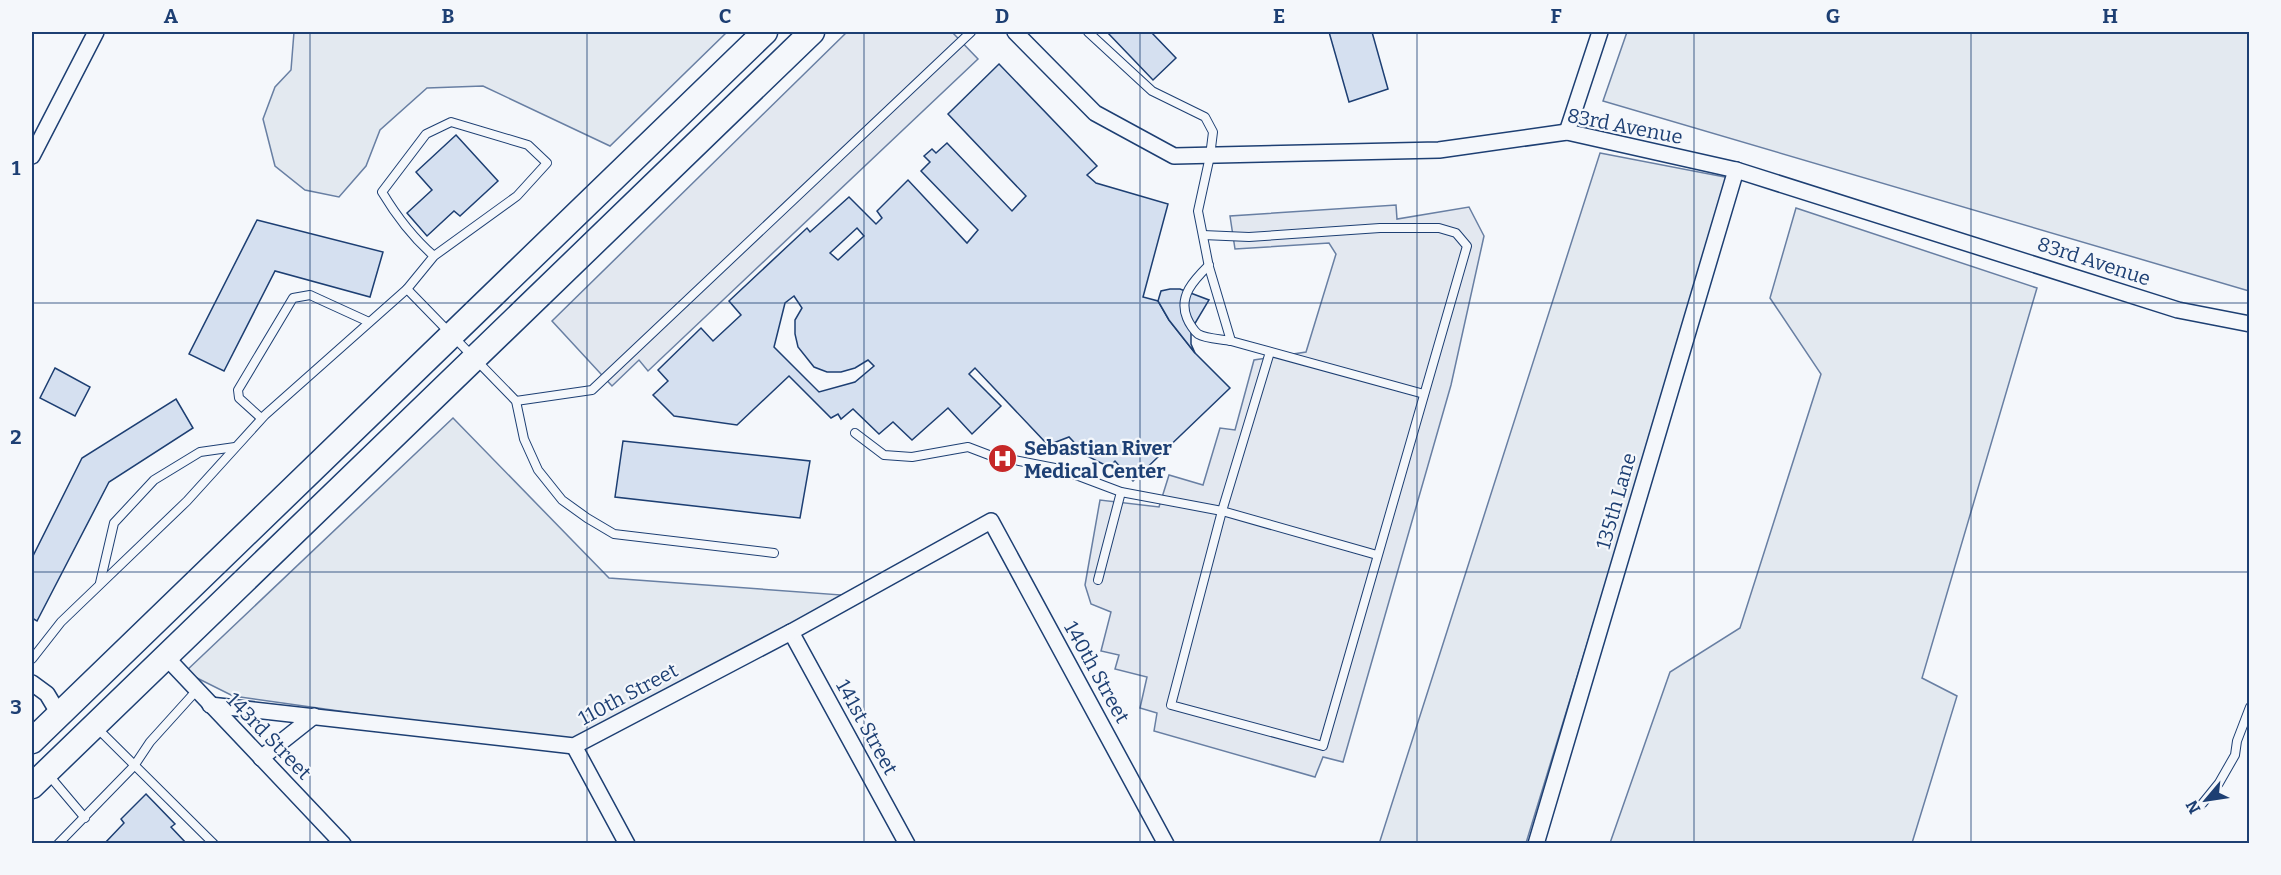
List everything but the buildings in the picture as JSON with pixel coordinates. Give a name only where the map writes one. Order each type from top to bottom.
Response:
[{"type":"main road","points":[[32,741],[765,32]]},
{"type":"main road","points":[[39,779],[812,32]]},
{"type":"main road","points":[[39,779],[59,740],[59,714]]},
{"type":"street","points":[[32,156],[96,32]]},
{"type":"street","name":"83rd Avenue","points":[[1015,32],[1095,113],[1174,156],[1439,150],[1567,132],[1736,170],[2178,310],[2250,324]]},
{"type":"street","points":[[1567,132],[1600,32]]},
{"type":"street","name":"135th Lane","points":[[1536,843],[1736,170]]},
{"type":"street","name":"110th Street","points":[[210,705],[574,746],[791,632],[991,521]]},
{"type":"street","name":"140th Street","points":[[991,521],[1166,843]]},
{"type":"street","name":"141st Street","points":[[791,632],[907,843]]},
{"type":"street","name":"143rd Street","points":[[165,657],[261,758],[332,840]]},
{"type":"street","points":[[32,683],[47,694],[59,714]]},
{"type":"street","points":[[261,758],[315,716]]},
{"type":"street","points":[[574,746],[627,843]]},
{"type":"lane","points":[[516,401],[592,390],[971,32]]},
{"type":"lane","points":[[1088,32],[1152,91],[1205,117],[1213,132],[1198,211],[1209,265],[1231,341]]},
{"type":"lane","points":[[32,659],[61,622],[187,501],[261,418],[407,289],[434,256],[517,196],[547,163],[528,145],[451,122],[426,134],[382,192],[398,220],[417,242],[434,256]]},
{"type":"lane","points":[[1203,235],[1249,237],[1380,228],[1439,228],[1455,233],[1467,246],[1323,746],[1171,705],[1222,511],[1270,352]]},
{"type":"lane","points":[[1209,265],[1192,282],[1185,298],[1184,310],[1189,323],[1198,334],[1424,394]]},
{"type":"lane","points":[[407,289],[516,401],[524,439],[538,470],[562,500],[614,534],[774,553]]},
{"type":"lane","points":[[261,418],[239,398],[238,390],[293,298],[310,295],[369,322]]},
{"type":"lane","points":[[855,433],[884,455],[912,457],[968,447],[989,455],[1060,469],[1121,492],[1222,511],[1377,555]]},
{"type":"lane","points":[[100,584],[114,523],[154,480],[200,452],[235,447]]},
{"type":"lane","points":[[1098,580],[1121,492]]},
{"type":"lane","points":[[58,843],[134,766],[150,742],[197,690]]},
{"type":"lane","points":[[2202,804],[2219,783],[2235,755],[2237,741],[2250,707]]},
{"type":"lane","points":[[94,725],[214,843]]},
{"type":"lane","points":[[39,779],[85,818]]},
{"type":"shaded area","points":[[294,32],[727,32],[610,146],[483,86],[427,88],[380,130],[366,166],[339,197],[305,190],[275,166],[263,119],[275,87],[291,70]]},
{"type":"shaded area","points":[[847,32],[952,32],[978,59],[648,371],[639,360],[612,386],[552,321]]},
{"type":"shaded area","points":[[1627,32],[2249,32],[2249,291],[1603,101]]},
{"type":"shaded area","points":[[1600,153],[1730,178],[1526,843],[1379,844]]},
{"type":"shaded area","points":[[1396,205],[1397,219],[1469,207],[1484,236],[1451,385],[1343,762],[1323,757],[1315,777],[1154,731],[1157,713],[1140,708],[1147,677],[1115,669],[1119,655],[1101,651],[1111,612],[1091,604],[1085,585],[1100,500],[1159,507],[1169,475],[1203,485],[1220,428],[1235,430],[1254,360],[1306,352],[1336,254],[1329,243],[1235,249],[1230,216]]},
{"type":"shaded area","points":[[1796,208],[2037,288],[1922,678],[1957,696],[1912,843],[1610,843],[1670,672],[1740,628],[1821,374],[1770,298]]},
{"type":"shaded area","points":[[453,418],[609,578],[842,595],[815,616],[581,745],[233,696],[185,672]]},
{"type":"place","name":"Sebastian River Medical Center","points":[[1003,459]]}]
